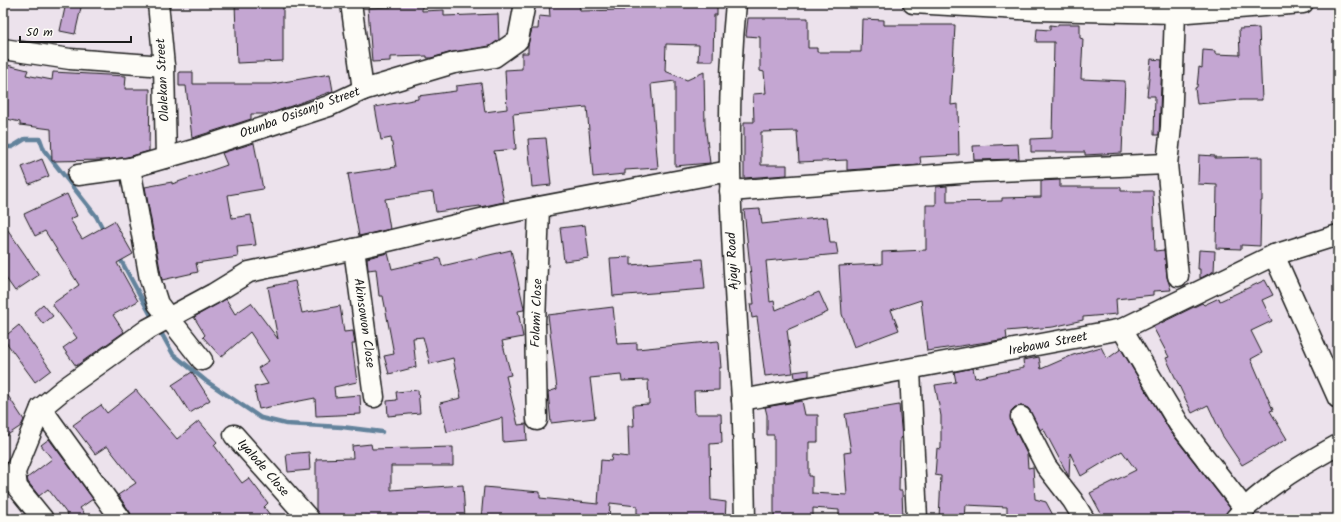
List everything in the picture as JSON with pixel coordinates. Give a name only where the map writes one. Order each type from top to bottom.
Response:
[{"type":"street","name":"Olalekan Street","points":[[158,3],[164,66],[166,158]]},
{"type":"street","points":[[351,3],[363,90]]},
{"type":"street","name":"Otunba Osisanjo Street","points":[[78,175],[130,168],[166,158],[322,108],[363,90],[454,63],[494,58],[518,40],[525,3]]},
{"type":"street","name":"Ajayi Road","points":[[736,3],[729,171],[735,315],[742,400],[746,519]]},
{"type":"street","points":[[913,3],[1036,10],[1175,13],[1303,3]]},
{"type":"street","points":[[1175,13],[1171,127],[1167,164],[1178,276]]},
{"type":"street","points":[[3,49],[70,59],[164,66]]},
{"type":"street","points":[[730,191],[973,172],[1167,164]]},
{"type":"street","points":[[130,168],[150,279],[158,304],[159,323],[202,360]]},
{"type":"street","points":[[43,519],[17,487],[15,472],[41,408],[64,389],[159,323],[250,272],[539,207],[729,171]]},
{"type":"street","name":"Folami Close","points":[[537,420],[536,324],[539,207]]},
{"type":"street","name":"Irebawa Street","points":[[742,400],[1122,330],[1274,255],[1338,235]]},
{"type":"street","name":"Akinsowon Close","points":[[354,249],[374,397]]},
{"type":"street","points":[[1274,255],[1338,398]]},
{"type":"street","points":[[1122,330],[1179,424],[1240,514],[1298,468],[1338,445]]},
{"type":"street","points":[[910,370],[917,519]]},
{"type":"street","points":[[41,408],[121,519]]},
{"type":"street","points":[[1021,417],[1046,466],[1073,501],[1084,519]]},
{"type":"street","name":"Iyalode Close","points":[[234,435],[309,519]]},
{"type":"building","points":[[66,3],[82,3],[75,34],[60,31]]},
{"type":"building","points":[[235,3],[283,3],[283,61],[237,63]]},
{"type":"building","points":[[391,3],[422,3],[422,11],[444,10],[444,16],[498,14],[499,40],[490,46],[452,52],[431,58],[427,58],[427,56],[390,57],[390,61],[372,62],[368,8],[391,7]]},
{"type":"building","points":[[549,3],[579,3],[580,11],[624,10],[624,3],[677,5],[678,3],[717,3],[717,15],[714,15],[713,61],[698,61],[699,45],[666,44],[665,71],[687,80],[704,72],[705,125],[710,163],[675,166],[675,81],[651,84],[658,168],[625,170],[625,174],[593,177],[587,107],[513,114],[516,149],[494,151],[504,202],[480,207],[436,212],[433,192],[385,199],[390,229],[359,236],[348,174],[396,167],[391,138],[381,140],[375,107],[418,99],[418,96],[456,91],[456,86],[481,83],[485,112],[507,109],[505,70],[522,69],[522,53],[528,53],[528,44],[532,29],[538,29],[539,16],[550,17]]},
{"type":"building","points":[[748,18],[808,18],[808,48],[817,48],[817,52],[861,52],[862,19],[884,20],[884,25],[955,25],[951,105],[958,104],[959,155],[920,157],[921,165],[847,170],[847,160],[799,162],[797,131],[761,132],[761,165],[787,165],[787,175],[744,178],[744,122],[754,122],[753,94],[766,93],[764,72],[760,71],[760,37],[746,36]]},
{"type":"building","points":[[1058,24],[1080,24],[1080,38],[1083,39],[1081,79],[1125,81],[1122,153],[1085,155],[1085,152],[1031,152],[1031,139],[1052,138],[1054,42],[1036,42],[1037,29],[1050,30],[1050,25],[1058,26]]},
{"type":"building","points":[[1259,28],[1262,100],[1242,100],[1197,104],[1195,88],[1197,87],[1199,67],[1202,68],[1203,50],[1215,51],[1215,54],[1240,55],[1239,29]]},
{"type":"building","points":[[1151,59],[1162,60],[1159,135],[1154,135],[1155,96],[1147,96]]},
{"type":"building","points":[[3,64],[28,70],[26,75],[52,80],[53,72],[126,76],[125,89],[150,89],[149,151],[128,157],[106,160],[52,161],[51,129],[20,125],[20,122],[3,118]]},
{"type":"building","points":[[179,72],[193,72],[193,84],[272,84],[330,74],[333,91],[269,114],[251,114],[251,119],[192,138],[186,86],[179,86]]},
{"type":"building","points":[[546,138],[551,185],[532,187],[528,139]]},
{"type":"building","points":[[254,143],[263,189],[228,195],[232,218],[251,215],[256,245],[237,247],[238,257],[196,263],[198,272],[162,280],[145,187],[172,182],[172,184],[227,165],[222,153]]},
{"type":"building","points":[[1018,144],[1019,159],[974,160],[973,146]]},
{"type":"building","points":[[1199,155],[1215,156],[1215,158],[1262,157],[1260,246],[1241,245],[1241,249],[1216,248],[1217,185],[1198,184]]},
{"type":"building","points":[[42,159],[49,176],[29,184],[22,167]]},
{"type":"building","points":[[1060,180],[1060,187],[1121,187],[1121,191],[1153,191],[1155,251],[1164,250],[1167,277],[1171,290],[1153,291],[1153,295],[1116,299],[1117,314],[1083,317],[1083,320],[1053,327],[1006,331],[1007,339],[927,351],[921,300],[891,310],[899,330],[854,347],[842,314],[839,266],[882,264],[882,252],[926,250],[926,205],[936,205],[936,187],[947,186],[947,202],[1002,201],[1002,198],[1041,197],[1041,181]]},
{"type":"building","points":[[67,194],[77,216],[70,219],[82,239],[114,221],[133,254],[117,263],[138,301],[113,315],[124,332],[76,366],[63,348],[77,338],[52,304],[79,285],[45,231],[35,236],[24,214]]},
{"type":"building","points":[[760,209],[762,224],[827,217],[830,243],[836,243],[838,254],[766,261],[770,302],[774,301],[776,310],[819,292],[828,312],[787,330],[793,373],[765,376],[757,317],[752,318],[750,304],[754,304],[744,210]]},
{"type":"building","points":[[3,223],[39,275],[15,291],[3,274]]},
{"type":"building","points":[[585,225],[589,258],[564,261],[560,228]]},
{"type":"building","points":[[511,250],[524,308],[524,310],[518,311],[523,337],[502,341],[511,375],[506,376],[518,425],[526,424],[527,440],[503,442],[502,418],[447,432],[440,403],[461,398],[453,358],[430,364],[423,337],[413,338],[416,367],[389,374],[384,356],[394,354],[383,296],[379,296],[376,269],[368,270],[367,258],[388,253],[392,269],[440,258],[442,266]]},
{"type":"building","points":[[1199,250],[1215,251],[1214,271],[1201,278],[1200,269],[1198,269]]},
{"type":"building","points":[[631,257],[631,265],[702,259],[705,289],[613,296],[610,258]]},
{"type":"building","points":[[1265,280],[1273,295],[1262,300],[1272,321],[1251,331],[1262,353],[1251,359],[1273,410],[1270,411],[1287,439],[1242,465],[1222,435],[1208,405],[1192,413],[1166,358],[1169,357],[1153,327],[1202,303],[1204,305],[1219,298],[1220,301]]},
{"type":"building","points":[[295,281],[302,313],[340,306],[344,332],[353,331],[355,344],[352,344],[357,382],[334,387],[335,397],[360,395],[361,414],[316,416],[315,398],[259,409],[254,387],[268,384],[258,368],[269,361],[250,332],[221,357],[203,337],[205,335],[194,317],[226,299],[235,314],[251,303],[278,339],[268,287]]},
{"type":"building","points":[[43,304],[53,316],[43,324],[34,312]]},
{"type":"building","points":[[613,307],[617,344],[637,343],[637,349],[719,342],[721,368],[719,368],[719,390],[694,391],[695,414],[721,414],[722,443],[710,444],[711,500],[726,502],[725,519],[671,519],[637,514],[637,506],[610,503],[609,519],[481,519],[484,487],[540,492],[540,498],[598,504],[601,460],[611,461],[612,455],[629,457],[628,426],[634,426],[633,405],[649,404],[648,380],[622,381],[621,375],[590,378],[595,418],[551,423],[548,392],[557,389],[548,315]]},
{"type":"building","points":[[19,325],[51,370],[35,382],[3,338]]},
{"type":"building","points":[[1101,347],[1107,359],[1121,349],[1170,431],[1230,508],[1224,519],[1104,519],[1090,493],[1136,470],[1122,451],[1081,476],[1070,453],[1069,477],[1043,428],[1040,430],[1028,408],[1021,406],[1015,407],[1011,411],[1011,422],[1027,454],[1028,468],[1033,467],[1035,499],[1046,502],[1055,519],[1007,519],[1007,507],[966,505],[965,519],[939,519],[941,476],[935,475],[937,448],[941,449],[941,416],[935,385],[956,382],[954,372],[973,368],[975,378],[1024,368],[1023,360],[1039,357],[1041,369],[1073,355]]},
{"type":"building","points":[[809,370],[809,376],[795,378],[794,372]]},
{"type":"building","points":[[192,372],[210,400],[190,413],[172,385]]},
{"type":"building","points":[[3,388],[24,420],[21,426],[3,438]]},
{"type":"building","points":[[136,390],[177,439],[199,421],[217,442],[214,445],[242,483],[249,478],[268,503],[264,507],[273,519],[132,519],[130,512],[118,495],[136,483],[107,446],[95,454],[73,425],[101,405],[107,413]]},
{"type":"building","points":[[418,390],[420,413],[388,416],[387,401],[397,400],[396,392]]},
{"type":"building","points":[[802,401],[805,415],[818,415],[818,442],[809,442],[809,476],[812,476],[812,493],[847,495],[844,453],[851,452],[845,414],[899,405],[902,438],[900,438],[899,491],[902,491],[903,519],[839,519],[839,510],[813,508],[813,519],[774,519],[774,435],[767,435],[767,415],[765,407]]},
{"type":"building","points":[[49,439],[93,499],[80,508],[88,519],[71,519],[48,489],[39,496],[28,482],[27,478],[52,459],[41,445]]},
{"type":"building","points":[[371,444],[372,449],[453,447],[453,466],[391,466],[391,490],[463,485],[465,519],[320,519],[316,510],[316,459],[353,458],[352,446]]},
{"type":"building","points":[[309,452],[310,470],[288,472],[286,454]]},
{"type":"waterway","points":[[3,147],[12,147],[25,139],[40,139],[44,150],[96,216],[104,231]]},
{"type":"waterway","points":[[118,255],[154,321]]},
{"type":"waterway","points":[[159,329],[173,354],[206,381],[261,418],[286,424],[342,427],[382,432]]}]
